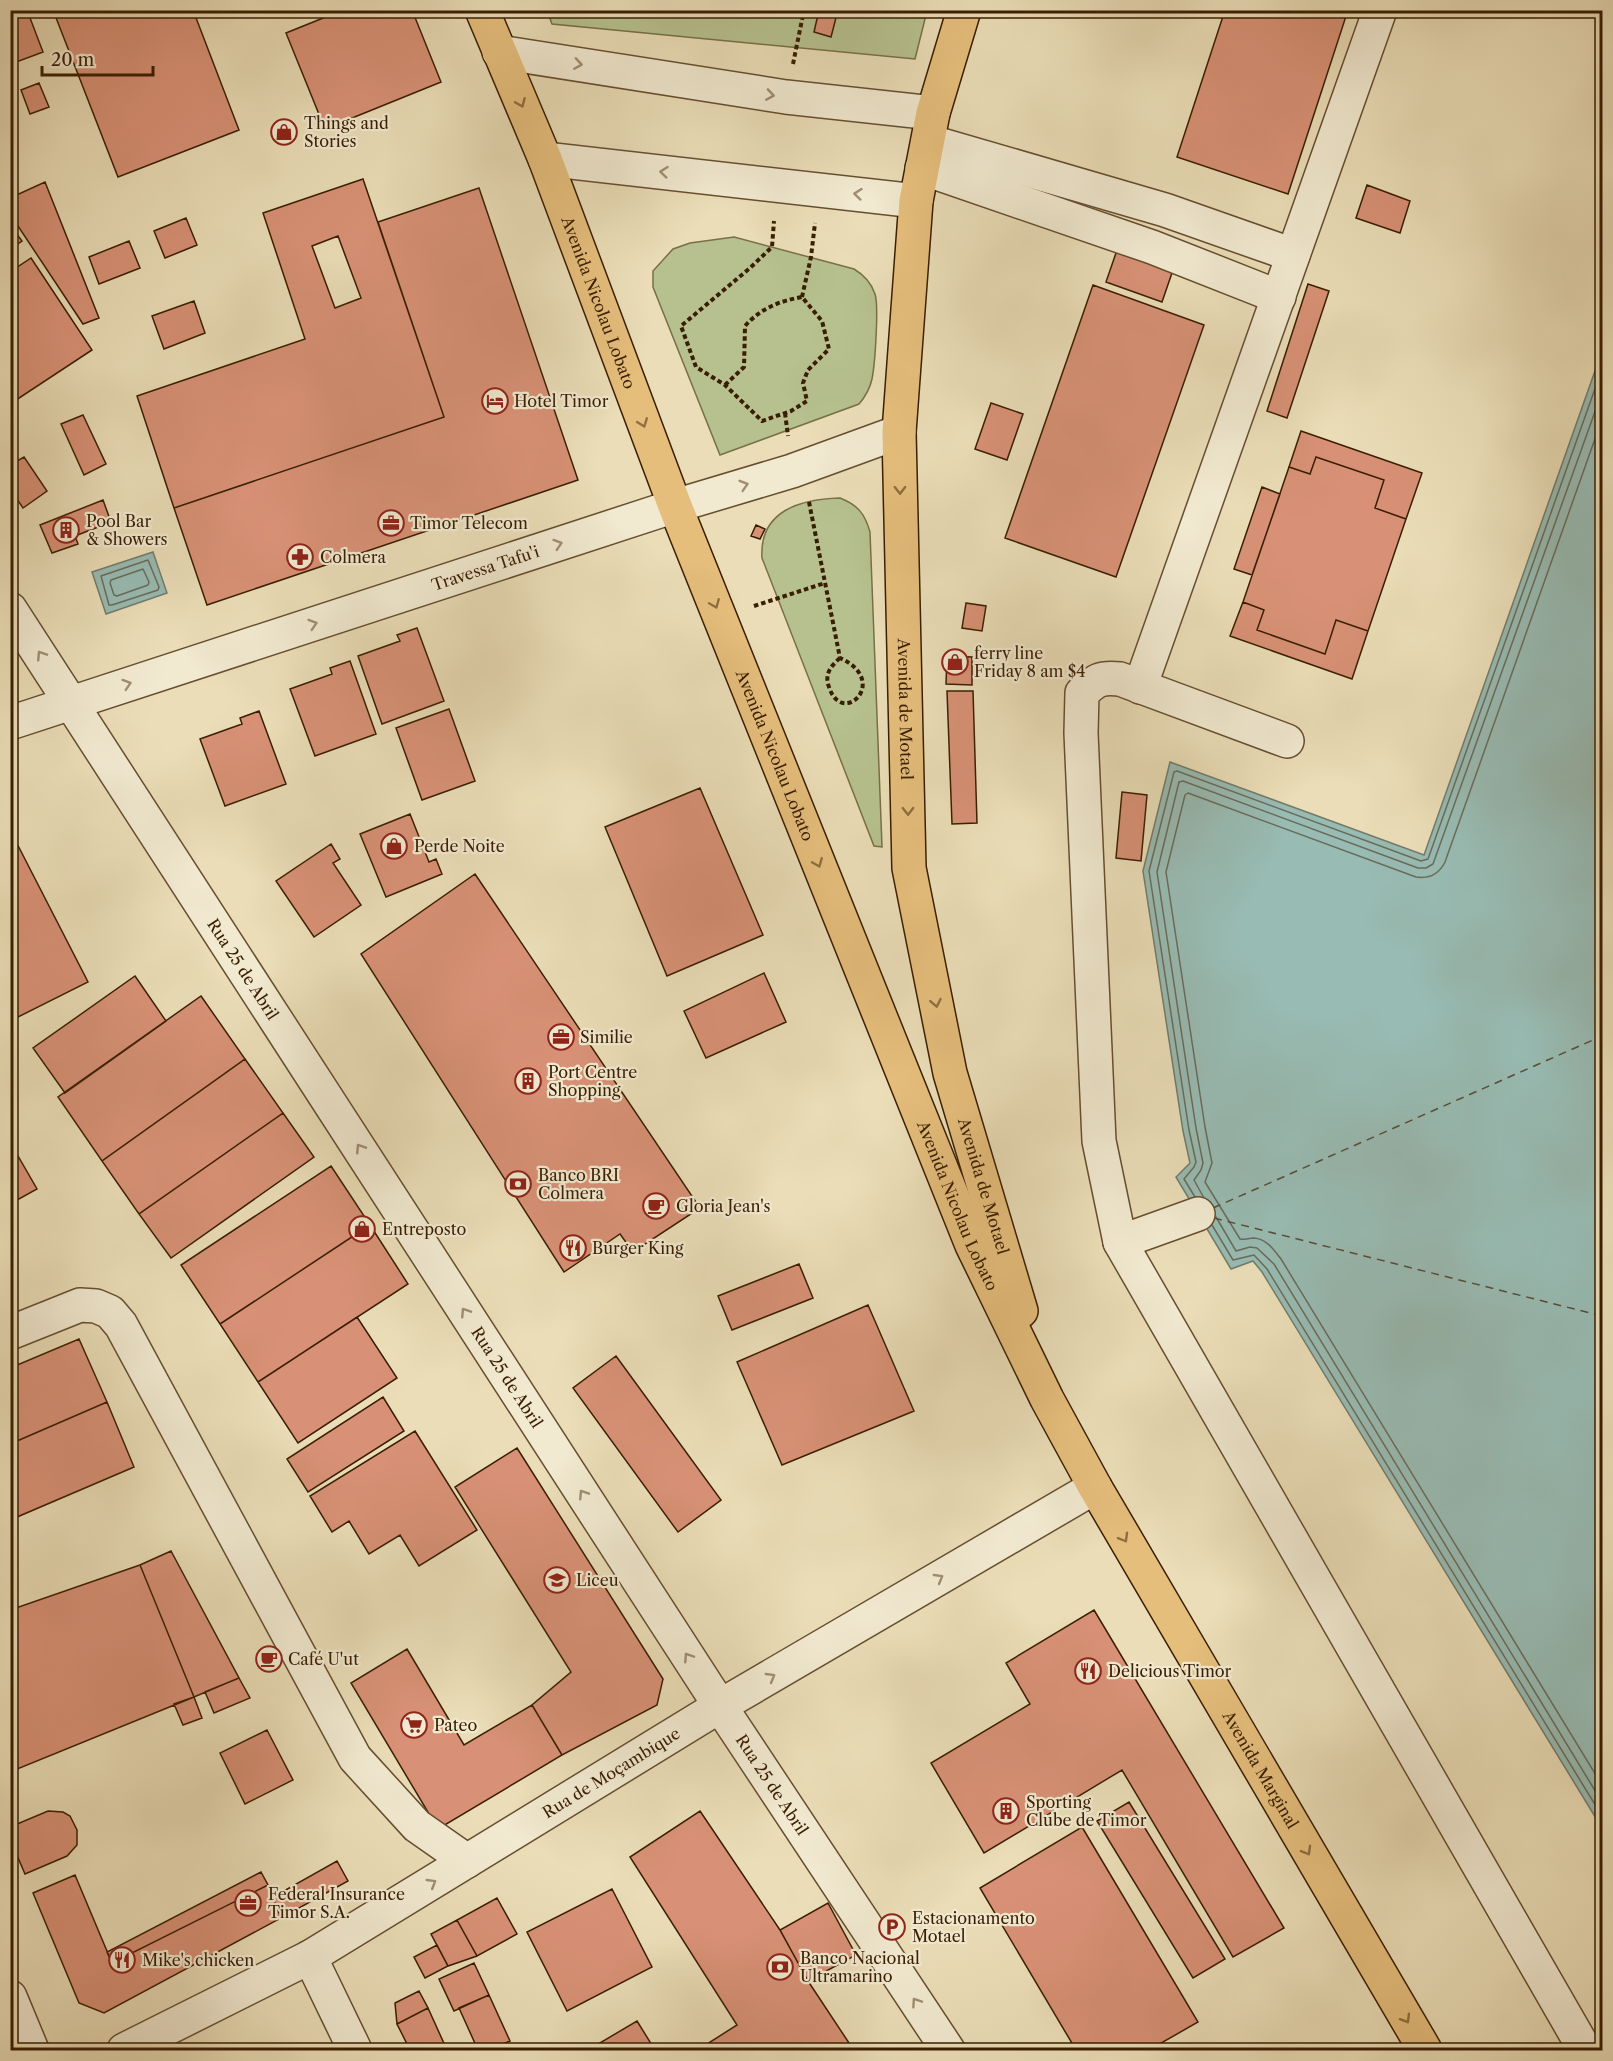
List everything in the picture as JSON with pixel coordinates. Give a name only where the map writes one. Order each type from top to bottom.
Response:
[{"type":"main road","name":"Avenida Nicolau Lobato","points":[[482,10],[545,159],[675,506],[972,1245],[1047,1399],[1095,1487]]},
{"type":"main road","name":"Avenida de Motael","points":[[964,10],[928,141],[916,201],[899,432],[909,868],[950,1073],[1047,1399]]},
{"type":"main road","name":"Avenida Marginal","points":[[1095,1487],[1425,2050]]},
{"type":"street","points":[[1140,687],[1380,10]]},
{"type":"street","points":[[499,52],[786,97],[1165,210],[1293,255]]},
{"type":"street","points":[[928,141],[1152,247],[1279,297]]},
{"type":"street","points":[[545,159],[916,201]]},
{"type":"street","name":"Travessa Tafu'i","points":[[10,723],[675,506],[792,471],[899,432]]},
{"type":"street","name":"Rua 25 de Abril","points":[[10,609],[720,1707],[948,2050]]},
{"type":"street","points":[[1287,741],[1120,679],[1105,677],[1082,693],[1081,745],[1099,1140],[1120,1242],[1585,2050]]},
{"type":"street","points":[[1120,1242],[1198,1214]]},
{"type":"street","points":[[10,1333],[80,1305],[96,1306],[110,1312],[121,1325],[354,1758],[417,1826],[467,1861]]},
{"type":"street","name":"Rua de Moçambique","points":[[124,2050],[310,1957],[720,1707],[1095,1487]]},
{"type":"street","points":[[310,1957],[355,2050]]},
{"type":"street","points":[[10,1997],[32,2050]]},
{"type":"path","points":[[786,97],[804,10]]},
{"type":"path","points":[[778,185],[772,247],[681,326],[696,367],[725,385],[762,421],[785,413],[807,401],[803,383],[808,370],[830,349],[822,321],[802,297]]},
{"type":"path","points":[[802,297],[811,257],[819,190]]},
{"type":"path","points":[[725,385],[744,367],[745,326],[767,308],[786,300],[802,297]]},
{"type":"path","points":[[785,413],[792,471],[809,503],[840,658]]},
{"type":"path","points":[[721,619],[825,583]]},
{"type":"path","points":[[840,658],[851,663],[858,670],[862,680],[861,692],[850,704],[842,703],[835,698],[829,687],[827,676],[830,668],[840,658]]},
{"type":"green space","points":[[547,11],[927,11],[915,59],[552,24]]},
{"type":"green space","points":[[734,237],[854,269],[861,274],[869,282],[875,294],[877,310],[875,349],[871,382],[859,404],[720,455],[653,287],[653,271],[673,249],[690,243]]},
{"type":"green space","points":[[840,498],[860,511],[870,532],[882,847],[874,846],[762,558],[767,529],[785,511],[811,501]]},
{"type":"water","points":[[1602,351],[1602,1828],[1262,1272],[1253,1261],[1231,1269],[1176,1177],[1190,1163],[1183,1131],[1143,871],[1170,762],[1424,855]]},
{"type":"water","points":[[153,552],[167,593],[106,614],[92,572]]},
{"type":"building","points":[[10,10],[27,10],[43,52],[11,64]]},
{"type":"building","points":[[53,10],[193,10],[239,130],[118,177]]},
{"type":"building","points":[[331,10],[412,10],[441,82],[325,129],[286,33],[333,14]]},
{"type":"building","points":[[819,10],[838,10],[831,37],[814,32]]},
{"type":"building","points":[[1225,10],[1348,10],[1288,194],[1177,157]]},
{"type":"building","points":[[39,83],[49,107],[30,114],[21,90]]},
{"type":"building","points":[[363,179],[444,417],[174,508],[137,396],[305,339],[263,213]],"holes":[[[338,236],[361,298],[335,308],[312,246]]]},
{"type":"building","points":[[45,182],[99,318],[83,324],[10,214],[10,198]]},
{"type":"building","points":[[1367,185],[1410,201],[1400,233],[1356,218]]},
{"type":"building","name":"Hotel Timor","points":[[479,188],[578,480],[207,605],[174,508],[444,417],[378,222]]},
{"type":"building","points":[[186,218],[197,245],[165,258],[154,231]]},
{"type":"building","points":[[10,225],[22,241],[10,249]]},
{"type":"building","points":[[129,241],[140,268],[99,284],[89,257]]},
{"type":"building","points":[[1117,250],[1173,270],[1162,302],[1106,282]]},
{"type":"building","points":[[31,258],[92,350],[10,404],[10,272]]},
{"type":"building","points":[[1308,284],[1329,291],[1287,418],[1267,411]]},
{"type":"building","points":[[1093,285],[1204,325],[1116,577],[1005,538]]},
{"type":"building","points":[[194,301],[205,333],[164,349],[152,316]]},
{"type":"building","points":[[991,403],[1023,414],[1007,460],[975,449]]},
{"type":"building","points":[[83,415],[106,464],[84,475],[61,424]]},
{"type":"building","points":[[1301,431],[1422,473],[1406,519],[1375,508],[1384,480],[1316,457],[1310,474],[1289,467]]},
{"type":"building","points":[[24,457],[47,491],[23,508],[10,489],[10,465]]},
{"type":"building","points":[[1316,457],[1384,480],[1375,508],[1406,519],[1368,631],[1336,620],[1325,654],[1257,630],[1264,610],[1243,602],[1289,467],[1310,474]]},
{"type":"building","points":[[1262,487],[1280,494],[1252,575],[1234,569]]},
{"type":"building","name":"Pool Bar & Showers","points":[[103,500],[111,522],[75,536],[78,544],[52,553],[40,525]]},
{"type":"building","points":[[756,525],[765,529],[760,539],[751,536]]},
{"type":"building","points":[[1243,602],[1264,610],[1257,630],[1325,654],[1336,620],[1368,631],[1352,679],[1230,636]]},
{"type":"building","points":[[966,603],[986,606],[982,631],[962,628]]},
{"type":"building","points":[[417,628],[444,701],[382,724],[358,656],[400,641],[397,635]]},
{"type":"building","points":[[947,656],[972,657],[972,685],[946,684]]},
{"type":"building","points":[[350,661],[376,734],[315,756],[290,689],[332,674],[330,668]]},
{"type":"building","points":[[947,691],[973,691],[977,823],[952,824]]},
{"type":"building","points":[[449,709],[475,781],[422,800],[396,728]]},
{"type":"building","points":[[259,711],[286,784],[225,806],[200,739],[242,724],[240,718]]},
{"type":"building","points":[[700,788],[763,935],[667,976],[605,827]]},
{"type":"building","points":[[1122,792],[1147,795],[1141,861],[1116,858]]},
{"type":"building","name":"Perde Noite","points":[[410,814],[429,862],[436,859],[442,874],[386,897],[360,834]]},
{"type":"building","points":[[10,830],[88,982],[10,1021]]},
{"type":"building","points":[[331,844],[340,859],[333,863],[361,905],[314,937],[276,881]]},
{"type":"building","name":"Port Centre Shopping","points":[[475,874],[700,1208],[633,1252],[620,1234],[564,1272],[361,954]]},
{"type":"building","points":[[764,973],[786,1022],[706,1058],[684,1011]]},
{"type":"building","points":[[135,976],[166,1021],[65,1093],[33,1048]]},
{"type":"building","points":[[201,996],[245,1059],[102,1161],[58,1097]]},
{"type":"building","points":[[245,1059],[283,1113],[139,1214],[102,1161]]},
{"type":"building","points":[[283,1113],[314,1157],[171,1258],[139,1214]]},
{"type":"building","points":[[10,1142],[37,1189],[10,1204]]},
{"type":"building","points":[[331,1166],[370,1225],[220,1324],[181,1265]]},
{"type":"building","points":[[370,1225],[408,1284],[258,1382],[220,1324]]},
{"type":"building","points":[[799,1264],[813,1298],[732,1330],[718,1296]]},
{"type":"building","points":[[868,1305],[914,1411],[782,1465],[737,1362]]},
{"type":"building","points":[[357,1317],[397,1378],[298,1443],[258,1382]]},
{"type":"building","points":[[79,1339],[107,1402],[10,1444],[10,1368]]},
{"type":"building","points":[[616,1356],[721,1500],[678,1532],[573,1388]]},
{"type":"building","points":[[383,1397],[404,1431],[308,1492],[287,1459]]},
{"type":"building","points":[[107,1402],[134,1467],[10,1520],[10,1444]]},
{"type":"building","points":[[415,1431],[477,1530],[419,1566],[400,1535],[369,1554],[349,1521],[332,1532],[310,1496]]},
{"type":"building","name":"Liceu","points":[[517,1448],[663,1679],[657,1705],[562,1755],[532,1705],[571,1672],[455,1487]]},
{"type":"building","points":[[171,1551],[239,1678],[194,1697],[140,1565]]},
{"type":"building","points":[[140,1565],[194,1697],[10,1772],[10,1610]]},
{"type":"building","name":"Sporting Clube de Timor","points":[[1094,1610],[1284,1928],[1233,1957],[1122,1770],[984,1853],[931,1763],[1030,1704],[1006,1663]]},
{"type":"building","name":"Pateo","points":[[407,1649],[464,1745],[532,1705],[562,1755],[438,1829],[351,1683]]},
{"type":"building","points":[[239,1678],[250,1698],[214,1713],[205,1692]]},
{"type":"building","points":[[194,1697],[202,1718],[183,1725],[174,1704]]},
{"type":"building","points":[[267,1730],[293,1780],[245,1804],[220,1753]]},
{"type":"building","points":[[1129,1802],[1225,1959],[1193,1978],[1097,1821]]},
{"type":"building","points":[[48,1811],[63,1812],[70,1816],[77,1830],[77,1845],[67,1856],[25,1874],[10,1839],[10,1827]]},
{"type":"building","points":[[700,1811],[780,1930],[808,1981],[851,2046],[843,2050],[711,2050],[707,2044],[737,2025],[630,1857]]},
{"type":"building","points":[[1082,1827],[1198,2022],[1149,2050],[1076,2050],[980,1888]]},
{"type":"building","points":[[337,1861],[348,1881],[281,1918],[273,1897]]},
{"type":"building","points":[[261,1872],[268,1885],[112,1963],[107,1952]]},
{"type":"building","points":[[75,1875],[112,1963],[268,1885],[281,1918],[104,2013],[79,2003],[33,1893]]},
{"type":"building","points":[[612,1889],[652,1967],[567,2011],[527,1932]]},
{"type":"building","points":[[497,1898],[517,1934],[477,1956],[457,1920]]},
{"type":"building","points":[[828,1903],[856,1955],[808,1981],[780,1930]]},
{"type":"building","points":[[457,1920],[477,1956],[448,1966],[431,1934]]},
{"type":"building","points":[[437,1945],[448,1966],[425,1978],[414,1957]]},
{"type":"building","points":[[474,1963],[489,1995],[454,2011],[439,1979]]},
{"type":"building","points":[[419,1991],[428,2008],[397,2024],[395,2003]]},
{"type":"building","points":[[489,1995],[510,2041],[489,2050],[478,2050],[459,2008]]},
{"type":"building","points":[[428,2008],[447,2050],[410,2050],[397,2024]]},
{"type":"building","points":[[637,2021],[655,2050],[588,2050]]},
{"type":"ferry route","points":[[1213,1208],[1602,1036]]},
{"type":"ferry route","points":[[1214,1218],[1602,1316]]},
{"type":"place","name":"Things and Stories","points":[[284,132]]},
{"type":"place","name":"Hotel Timor","points":[[495,401]]},
{"type":"place","name":"Timor Telecom","points":[[391,523]]},
{"type":"place","name":"Pool Bar & Showers","points":[[66,530]]},
{"type":"place","name":"Colmera","points":[[300,557]]},
{"type":"place","name":"ferry line Friday 8 am $4","points":[[955,662]]},
{"type":"place","name":"Perde Noite","points":[[394,846]]},
{"type":"place","name":"Similie","points":[[561,1037]]},
{"type":"place","name":"Port Centre Shopping","points":[[528,1081]]},
{"type":"place","name":"Banco BRI Colmera","points":[[518,1184]]},
{"type":"place","name":"Gloria Jean's","points":[[656,1206]]},
{"type":"place","name":"Entreposto","points":[[362,1229]]},
{"type":"place","name":"Burger King","points":[[573,1248]]},
{"type":"place","name":"Liceu","points":[[557,1580]]},
{"type":"place","name":"Café U'ut","points":[[269,1659]]},
{"type":"place","name":"Delicious Timor","points":[[1088,1671]]},
{"type":"place","name":"Pateo","points":[[414,1725]]},
{"type":"place","name":"Sporting Clube de Timor","points":[[1006,1811]]},
{"type":"place","name":"Federal Insurance Timor S.A.","points":[[248,1903]]},
{"type":"place","name":"Estacionamento Motael","points":[[892,1927]]},
{"type":"place","name":"Mike's chicken","points":[[122,1960]]},
{"type":"place","name":"Banco Nacional Ultramarino","points":[[780,1967]]}]
